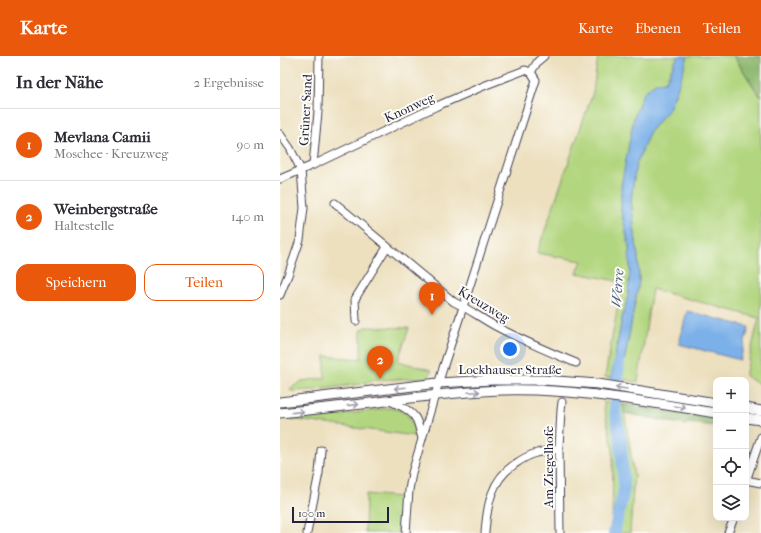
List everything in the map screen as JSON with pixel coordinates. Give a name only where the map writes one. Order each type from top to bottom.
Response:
[{"type":"main road","name":"Lockhauser Straße","points":[[280,402],[438,383],[493,380],[544,380],[598,384],[713,412]]},
{"type":"main road","name":"Lockhauser Straße","points":[[280,413],[463,392],[504,390],[644,396],[713,403]]},
{"type":"main road","points":[[749,410],[760,415]]},
{"type":"main road","points":[[749,417],[760,415]]},
{"type":"street","name":"Grüner Sand","points":[[313,165],[318,112],[319,56]]},
{"type":"street","points":[[406,533],[409,490],[412,473],[438,383],[536,80],[531,72],[538,61],[544,56]]},
{"type":"street","name":"Knonweg","points":[[280,179],[313,165],[437,106],[486,85],[525,70],[531,72]]},
{"type":"street","points":[[280,134],[290,148],[301,170],[304,208],[300,240],[280,295]]},
{"type":"street","name":"Kreuzweg","points":[[334,203],[454,302],[495,326],[576,363]]},
{"type":"street","points":[[356,321],[354,299],[387,247]]},
{"type":"street","points":[[390,401],[406,409],[413,415],[417,420],[422,440]]},
{"type":"street","name":"Am Ziegelhofe","points":[[560,533],[559,448],[562,402]]},
{"type":"street","points":[[749,472],[761,438]]},
{"type":"street","points":[[485,533],[490,499],[496,482],[506,470],[522,459],[536,453],[559,448]]},
{"type":"street","points":[[306,533],[319,473],[321,450]]},
{"type":"street","points":[[749,481],[761,483]]},
{"type":"street","points":[[728,533],[733,521]]},
{"type":"green space","points":[[598,56],[678,56],[665,82],[643,93],[626,234],[629,245],[630,270],[628,296],[622,318],[611,378],[605,377],[622,282],[577,273],[582,261],[537,253],[593,92]]},
{"type":"green space","points":[[688,56],[735,56],[734,57],[761,98],[761,385],[745,376],[759,318],[652,289],[638,382],[621,379],[639,281],[638,257],[631,200],[636,165],[650,131],[669,109]]},
{"type":"green space","points":[[734,56],[761,56],[761,98]]},
{"type":"green space","points":[[366,327],[409,328],[398,361],[431,370],[431,373],[427,378],[376,380],[361,384],[315,390],[291,391],[290,389],[302,381],[325,378],[325,356],[361,359],[361,330]]},
{"type":"green space","points":[[604,402],[623,404],[634,475],[630,533],[612,533],[613,449]]},
{"type":"green space","points":[[623,404],[713,419],[713,426],[688,423],[686,425],[624,413]]},
{"type":"green space","points":[[389,408],[400,410],[408,415],[413,425],[414,436],[290,419],[333,416]]},
{"type":"green space","points":[[366,494],[400,497],[398,533],[365,533]]},
{"type":"water","points":[[678,56],[688,56],[678,86],[669,109],[650,131],[636,165],[631,200],[638,257],[639,281],[621,379],[611,378],[622,318],[628,296],[630,270],[629,245],[621,211],[621,186],[634,117],[643,93],[655,83],[665,82]]},
{"type":"water","points":[[687,311],[749,327],[740,360],[679,344]]},
{"type":"waterway","name":"Werre","points":[[614,533],[624,489],[621,443],[615,410],[619,362]]},
{"type":"place","name":"Mevlana Camii","points":[[432,315]]},
{"type":"place","name":"Weinbergstraße","points":[[380,379]]}]
